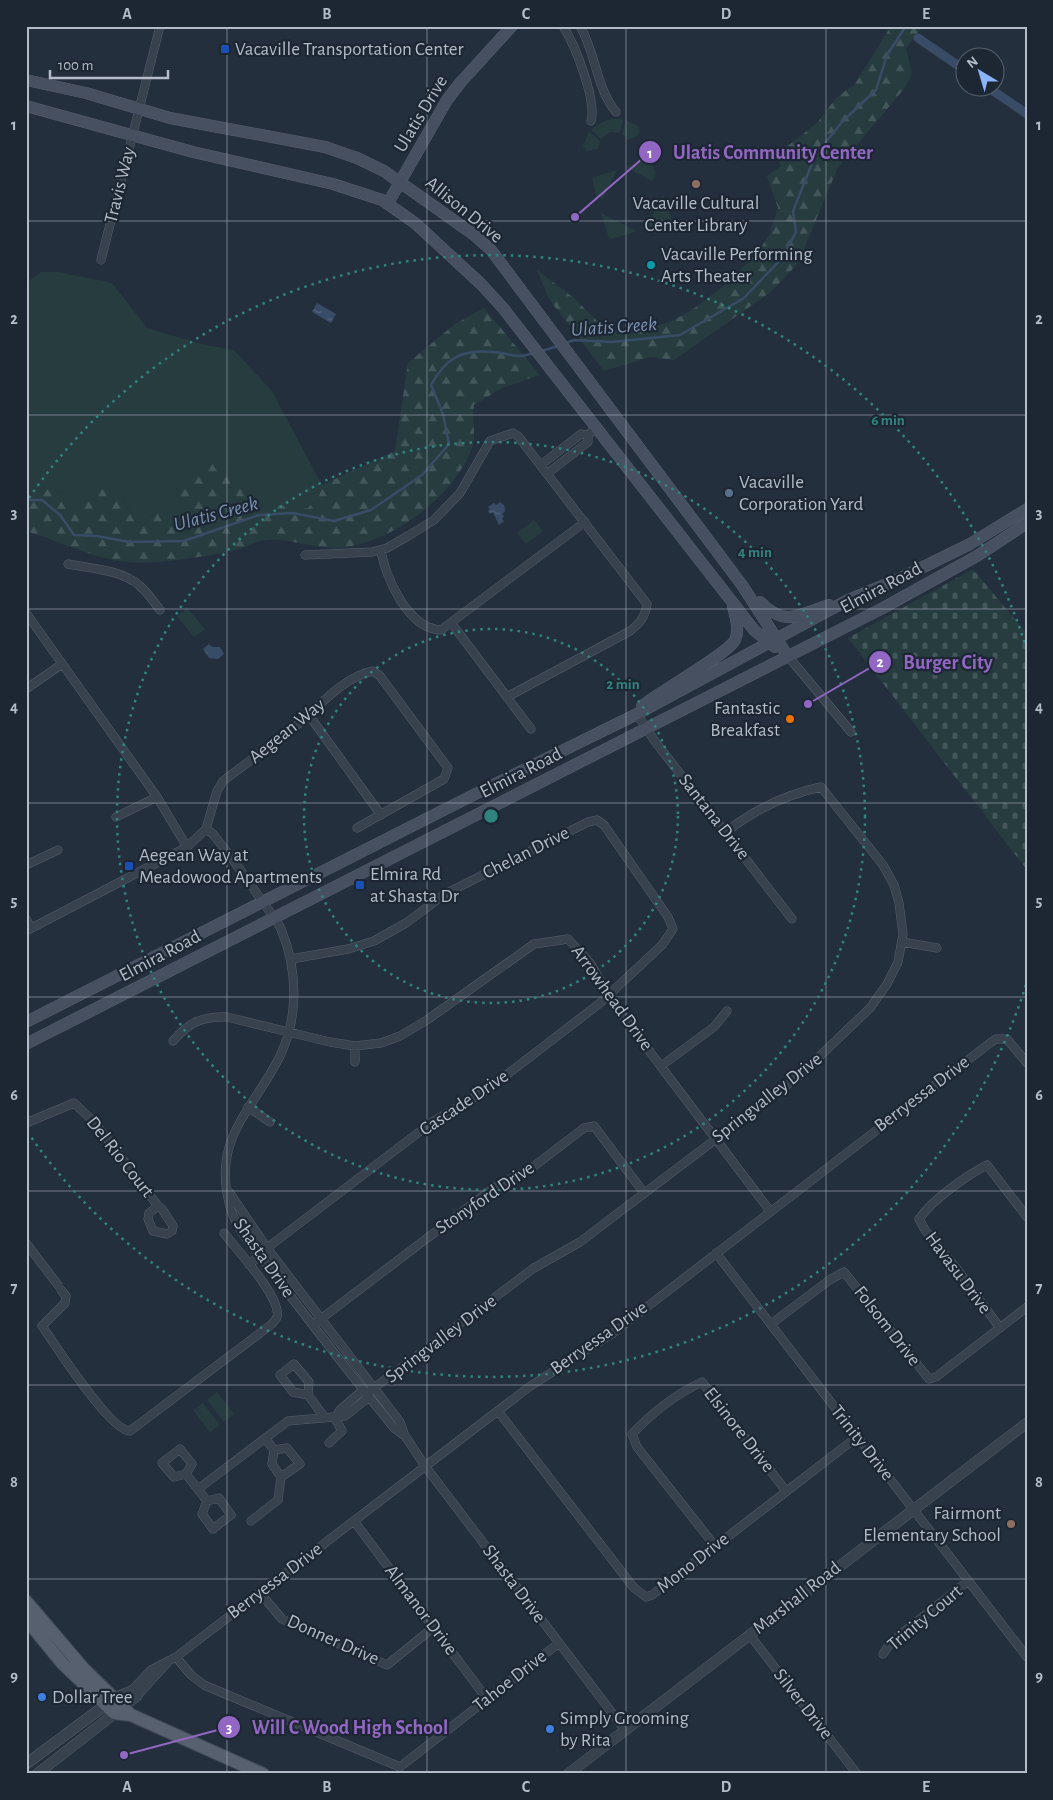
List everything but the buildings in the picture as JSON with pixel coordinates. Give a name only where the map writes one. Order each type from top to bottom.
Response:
[{"type":"main road","name":"Ulatis Drive","points":[[388,203],[451,94],[512,26]]},
{"type":"main road","name":"Allison Drive","points":[[26,80],[86,93],[170,118],[325,148],[384,170],[473,234],[491,250],[546,326],[742,585],[773,641]]},
{"type":"main road","name":"Allison Drive","points":[[26,106],[193,152],[342,186],[388,203],[415,223],[481,284],[522,331],[592,432],[754,630],[773,641],[787,655]]},
{"type":"main road","name":"Elmira Road","points":[[26,1022],[262,901],[326,871],[632,716],[848,600],[901,578],[970,544],[1027,509]]},
{"type":"main road","name":"Elmira Road","points":[[26,1044],[900,598],[977,556],[1027,523]]},
{"type":"main road","points":[[742,585],[765,608],[780,617],[798,616],[848,600]]},
{"type":"main road","points":[[632,716],[670,685],[726,650],[735,640],[737,627],[732,601]]},
{"type":"main road","points":[[26,1601],[118,1708]]},
{"type":"main road","points":[[26,1619],[62,1663],[118,1708],[263,1774]]},
{"type":"street","name":"Travis Way","points":[[101,260],[160,26]]},
{"type":"street","points":[[563,26],[578,60],[593,108],[591,121]]},
{"type":"street","points":[[580,26],[592,51],[607,99],[616,112]]},
{"type":"street","points":[[542,464],[581,434],[592,432]]},
{"type":"street","points":[[548,473],[588,442],[592,432]]},
{"type":"street","points":[[305,555],[380,550],[434,520],[460,493],[490,441],[512,433],[518,436],[542,464],[647,604],[646,615],[630,631],[507,697]]},
{"type":"street","points":[[380,550],[389,581],[412,614],[431,630],[440,630],[452,624],[585,522]]},
{"type":"street","points":[[68,564],[101,570],[130,580],[140,585],[160,610]]},
{"type":"street","points":[[28,618],[157,797],[187,847]]},
{"type":"street","points":[[452,624],[531,729]]},
{"type":"street","name":"Allison Drive","points":[[787,655],[850,732]]},
{"type":"street","points":[[26,689],[62,664]]},
{"type":"street","name":"Aegean Way","points":[[206,829],[217,791],[223,781],[286,734],[346,684],[364,673],[374,671],[380,676],[448,768],[444,779],[358,828]]},
{"type":"street","points":[[308,714],[381,815]]},
{"type":"street","name":"Santana Drive","points":[[632,716],[645,728],[792,919]]},
{"type":"street","name":"Springvalley Drive","points":[[335,1418],[340,1410],[375,1389],[534,1268],[580,1242],[799,1076],[870,1008],[887,984],[898,962],[903,934],[899,903],[894,886],[880,861],[820,787],[804,790],[764,808],[726,832]]},
{"type":"street","points":[[116,818],[157,797]]},
{"type":"street","name":"Chelan Drive","points":[[291,959],[348,949],[374,940],[406,923],[445,894],[588,822],[597,820],[604,826],[668,917],[674,929],[662,945]]},
{"type":"street","points":[[26,919],[28,929],[187,847],[206,829]]},
{"type":"street","name":"Shasta Drive","points":[[206,829],[213,834],[280,928],[291,959],[294,993],[289,1032],[280,1056],[248,1107],[232,1136],[227,1150],[225,1170],[231,1210],[242,1231],[312,1325],[394,1428],[405,1436]]},
{"type":"street","points":[[26,865],[58,850]]},
{"type":"street","name":"Arrowhead Drive","points":[[173,1042],[184,1028],[197,1020],[227,1017],[355,1046],[381,1043],[400,1036],[525,950],[542,943],[568,938],[591,964],[608,995],[770,1211]]},
{"type":"street","points":[[902,942],[937,948]]},
{"type":"street","name":"Cascade Drive","points":[[249,1265],[259,1254],[431,1123],[487,1090],[608,995],[662,945]]},
{"type":"street","points":[[661,1066],[714,1027],[726,1011]]},
{"type":"street","name":"Berryessa Drive","points":[[134,1693],[168,1662],[498,1410],[529,1387],[613,1333],[996,1038],[1007,1039],[1027,1063]]},
{"type":"street","points":[[355,1046],[355,1062]]},
{"type":"street","name":"Del Rio Court","points":[[26,1124],[74,1103],[95,1123],[158,1206]]},
{"type":"street","points":[[248,1107],[270,1122]]},
{"type":"street","name":"Stonyford Drive","points":[[312,1325],[492,1189],[533,1167],[584,1128],[594,1126],[644,1193]]},
{"type":"street","name":"Havasu Drive","points":[[1000,1328],[957,1268],[925,1230],[919,1219],[925,1210],[974,1172],[987,1165],[1027,1217]]},
{"type":"street","name":"Shasta Drive","points":[[228,1190],[267,1248],[400,1422],[405,1436],[425,1466],[625,1730]]},
{"type":"street","points":[[26,1243],[66,1296],[65,1303],[45,1320],[42,1326],[85,1388],[116,1426],[124,1431],[130,1431],[272,1324],[277,1317],[276,1305],[249,1265],[224,1233]]},
{"type":"street","name":"Trinity Drive","points":[[716,1253],[1027,1657]]},
{"type":"street","name":"Folsom Drive","points":[[771,1324],[831,1279],[844,1272],[929,1379],[936,1378],[1027,1307]]},
{"type":"street","name":"Elsinore Drive","points":[[715,1546],[638,1447],[632,1434],[656,1412],[687,1389],[702,1382],[786,1491]]},
{"type":"street","points":[[308,1395],[325,1418]]},
{"type":"street","name":"Mono Drive","points":[[498,1410],[640,1594],[646,1597],[652,1595],[857,1437]]},
{"type":"street","points":[[198,1489],[288,1421],[335,1418],[342,1431],[329,1443]]},
{"type":"street","name":"Marshall Road","points":[[568,1774],[1027,1423]]},
{"type":"street","points":[[251,1521],[278,1500],[281,1478],[272,1464],[274,1450],[265,1438]]},
{"type":"street","points":[[274,1450],[287,1448],[300,1464],[281,1478]]},
{"type":"street","points":[[186,1474],[207,1501]]},
{"type":"street","name":"Almanor Drive","points":[[354,1521],[488,1699]]},
{"type":"street","name":"Trinity Court","points":[[883,1654],[891,1642],[968,1581]]},
{"type":"street","name":"Donner Drive","points":[[260,1593],[282,1619],[387,1665],[434,1627]]},
{"type":"street","name":"Silver Drive","points":[[749,1634],[857,1774]]},
{"type":"street","name":"Tahoe Drive","points":[[176,1656],[191,1675],[204,1685],[400,1767],[559,1643]]},
{"type":"street","points":[[37,1774],[134,1693]]},
{"type":"street","points":[[26,1764],[118,1708]]},
{"type":"green space","points":[[891,26],[923,26],[906,48],[912,74],[904,89],[838,167],[798,263],[772,291],[674,360],[650,357],[604,371],[549,299],[537,270],[574,298],[608,332],[639,329],[662,324],[695,308],[724,286],[750,260],[768,237],[778,208],[767,176],[781,166],[776,155],[817,123],[836,98],[855,84]]},
{"type":"green space","points":[[612,119],[623,119],[620,133],[610,132],[601,139],[591,130],[602,122]]},
{"type":"green space","points":[[626,120],[638,126],[640,130],[637,136],[628,140],[622,134]]},
{"type":"green space","points":[[589,131],[600,141],[598,149],[586,151],[583,146]]},
{"type":"green space","points":[[650,160],[656,174],[652,181],[626,167]]},
{"type":"green space","points":[[617,170],[603,199],[596,195],[592,178]]},
{"type":"green space","points":[[663,195],[671,218],[669,221],[646,228]]},
{"type":"green space","points":[[601,213],[637,231],[612,239],[609,238]]},
{"type":"green space","points":[[41,272],[58,272],[112,283],[147,328],[205,345],[234,350],[272,391],[322,485],[318,499],[306,508],[253,504],[230,465],[190,478],[175,490],[180,502],[182,519],[158,512],[136,524],[119,491],[78,500],[55,490],[26,483],[26,283]]},
{"type":"green space","points":[[484,308],[540,375],[502,388],[474,405],[474,441],[461,470],[434,502],[417,516],[379,538],[340,548],[282,540],[265,540],[240,549],[210,555],[165,562],[144,563],[115,560],[95,555],[26,531],[26,483],[55,490],[78,500],[94,486],[119,491],[136,524],[158,512],[181,518],[180,502],[175,490],[190,478],[197,460],[230,465],[253,503],[307,508],[318,499],[322,485],[395,451],[408,363],[455,324]]},
{"type":"green space","points":[[534,520],[543,531],[526,544],[517,533]]},
{"type":"green space","points":[[973,569],[1027,634],[1027,870],[848,638]]},
{"type":"green space","points":[[187,608],[205,629],[194,637],[177,616]]},
{"type":"green space","points":[[217,1392],[234,1414],[224,1422],[207,1400]]},
{"type":"green space","points":[[203,1403],[220,1425],[210,1432],[193,1410]]},
{"type":"water","points":[[317,303],[336,314],[331,323],[312,312]]},
{"type":"water","points":[[500,502],[504,505],[505,511],[502,514],[504,521],[499,525],[493,512],[490,514],[488,511],[490,509],[488,507]]},
{"type":"water","points":[[209,644],[212,647],[220,647],[224,654],[218,659],[209,658],[203,649]]},
{"type":"waterway","name":"Ulatis Creek","points":[[566,343],[574,340],[612,342],[680,335],[744,298],[782,258],[796,232],[793,211],[815,156],[842,122],[876,90],[887,55],[906,26]]},
{"type":"waterway","points":[[918,38],[956,64]]},
{"type":"waterway","points":[[1004,98],[1027,114]]},
{"type":"waterway","name":"Ulatis Creek","points":[[542,351],[558,346]]},
{"type":"waterway","name":"Ulatis Creek","points":[[26,500],[42,500],[60,515],[74,535],[97,536],[129,542],[184,541],[259,515],[293,513],[334,521],[371,510],[422,475],[449,444],[443,414],[431,385],[449,362],[456,357],[472,352],[482,351],[517,356],[534,353]]},
{"type":"place","name":"Vacaville Transportation Center","points":[[225,49]]},
{"type":"place","name":"Vacaville Cultural Center Library","points":[[696,184]]},
{"type":"place","name":"Ulatis Community Center","points":[[575,217]]},
{"type":"place","name":"Vacaville Performing Arts Theater","points":[[651,265]]},
{"type":"place","name":"Vacaville Corporation Yard","points":[[729,493]]},
{"type":"place","name":"Burger City","points":[[808,704]]},
{"type":"place","name":"Fantastic Breakfast","points":[[790,719]]},
{"type":"place","name":"Aegean Way at Meadowood Apartments","points":[[129,866]]},
{"type":"place","name":"Elmira Rd at Shasta Dr","points":[[360,885]]},
{"type":"place","name":"Fairmont Elementary School","points":[[1011,1524]]},
{"type":"place","name":"Dollar Tree","points":[[42,1697]]},
{"type":"place","name":"Simply Grooming by Rita","points":[[550,1729]]},
{"type":"place","name":"Will C Wood High School","points":[[124,1755]]}]
